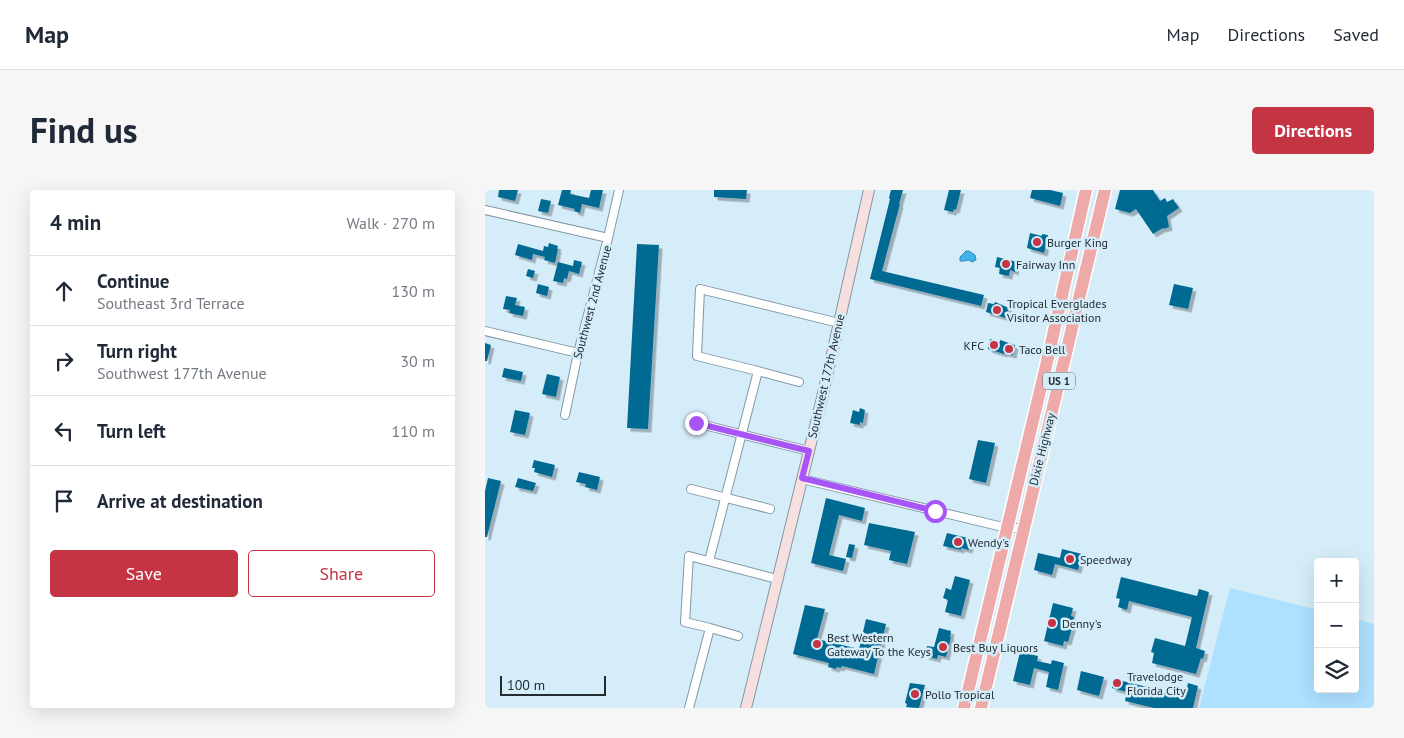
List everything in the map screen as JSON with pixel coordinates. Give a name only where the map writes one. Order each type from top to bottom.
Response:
[{"type":"highway","name":"Dixie Highway","points":[[964,708],[1086,190]]},
{"type":"highway","name":"Dixie Highway","points":[[981,708],[1105,190]]},
{"type":"main road","name":"Southwest 177th Avenue","points":[[746,708],[809,451],[869,190]]},
{"type":"street","name":"Southwest 2nd Avenue","points":[[565,415],[578,353],[619,190]]},
{"type":"street","points":[[485,210],[608,238]]},
{"type":"street","points":[[799,382],[697,356],[701,289],[839,323]]},
{"type":"street","points":[[485,331],[578,353]]},
{"type":"street","points":[[709,561],[758,371]]},
{"type":"street","points":[[696,423],[809,451]]},
{"type":"street","points":[[802,478],[1007,528],[1023,528]]},
{"type":"street","points":[[691,489],[770,509]]},
{"type":"street","points":[[738,636],[685,622],[689,556],[777,579]]},
{"type":"street","points":[[689,708],[710,628]]},
{"type":"shaded area","points":[[1230,588],[1314,609],[1314,693],[1359,693],[1359,620],[1374,624],[1374,708],[1199,708]]},
{"type":"water","points":[[966,251],[975,255],[976,260],[972,262],[969,260],[960,261],[960,257]]},
{"type":"building","points":[[499,190],[518,190],[515,201],[498,197]]},
{"type":"building","points":[[562,190],[570,190],[570,194],[589,198],[591,190],[603,190],[599,208],[582,204],[580,213],[574,211],[575,209],[558,205]]},
{"type":"building","points":[[714,190],[747,190],[746,199],[714,197]]},
{"type":"building","points":[[891,190],[903,190],[882,271],[984,295],[981,306],[870,279]]},
{"type":"building","points":[[949,190],[961,190],[956,210],[954,209],[953,212],[944,210]]},
{"type":"building","points":[[1032,190],[1050,190],[1063,193],[1060,206],[1030,198]]},
{"type":"building","points":[[1120,190],[1153,190],[1160,201],[1165,198],[1167,202],[1173,199],[1179,208],[1167,216],[1169,227],[1153,234],[1136,209],[1130,213],[1115,209]]},
{"type":"building","points":[[541,199],[551,201],[548,213],[538,211]]},
{"type":"building","name":"Burger King","points":[[1030,233],[1042,236],[1042,234],[1048,235],[1044,253],[1027,248]]},
{"type":"building","points":[[549,243],[558,246],[555,263],[544,260],[545,257],[533,254],[532,260],[515,255],[518,244],[543,251],[544,246],[548,247]]},
{"type":"building","points":[[637,244],[659,245],[648,429],[627,428]]},
{"type":"building","name":"Fairway Inn","points":[[997,257],[1017,262],[1015,272],[1010,270],[1009,276],[999,274],[1000,268],[995,267]]},
{"type":"building","points":[[574,260],[582,262],[579,274],[569,271],[567,279],[564,278],[563,283],[553,281],[558,262],[573,266]]},
{"type":"building","points":[[528,269],[535,271],[533,278],[526,276]]},
{"type":"building","points":[[538,284],[549,287],[547,296],[536,293]]},
{"type":"building","points":[[1174,284],[1193,288],[1188,309],[1169,305]]},
{"type":"building","points":[[506,296],[517,298],[515,305],[525,307],[523,316],[509,313],[510,310],[503,309]]},
{"type":"building","name":"Tropical Everglades Visitor Association","points":[[995,302],[1009,308],[1006,318],[986,312],[988,303],[994,304]]},
{"type":"building","points":[[990,339],[1015,345],[1013,355],[988,349]]},
{"type":"building","points":[[485,343],[491,345],[487,361],[485,361]]},
{"type":"building","points":[[504,368],[523,372],[521,381],[502,377]]},
{"type":"building","points":[[547,374],[560,377],[556,397],[542,394]]},
{"type":"building","points":[[860,408],[865,410],[863,423],[860,422],[860,425],[850,423],[853,410],[859,412]]},
{"type":"building","points":[[515,410],[530,413],[525,435],[510,432]]},
{"type":"building","points":[[978,440],[995,443],[986,483],[969,479]]},
{"type":"building","points":[[534,460],[555,465],[552,477],[534,472],[535,468],[532,468]]},
{"type":"building","points":[[579,472],[600,477],[597,490],[585,487],[586,484],[576,482]]},
{"type":"building","points":[[488,478],[501,481],[487,537],[485,537],[485,491]]},
{"type":"building","points":[[518,478],[536,483],[533,491],[515,487]]},
{"type":"building","points":[[826,498],[865,508],[862,521],[839,515],[829,555],[846,559],[843,571],[811,563]]},
{"type":"building","points":[[869,523],[915,532],[907,564],[889,560],[891,551],[864,545]]},
{"type":"building","name":"Wendy's","points":[[947,533],[972,539],[969,550],[943,546]]},
{"type":"building","points":[[849,544],[855,545],[852,558],[846,557]]},
{"type":"building","points":[[1062,549],[1082,554],[1078,570],[1055,564],[1052,575],[1034,570],[1038,553],[1060,558]]},
{"type":"building","points":[[955,576],[970,580],[961,616],[945,612],[948,600],[943,598],[946,588],[951,590]]},
{"type":"building","points":[[1121,577],[1197,596],[1199,589],[1209,592],[1196,648],[1205,651],[1196,674],[1152,663],[1154,653],[1151,652],[1155,638],[1185,646],[1192,617],[1129,601],[1127,610],[1118,607],[1120,599],[1116,598]]},
{"type":"building","points":[[1053,603],[1073,608],[1071,616],[1074,617],[1072,628],[1068,642],[1064,641],[1063,646],[1044,641]]},
{"type":"building","name":"Best Western Gateway To the Keys","points":[[805,605],[825,609],[817,639],[859,649],[866,619],[886,624],[874,674],[842,666],[836,669],[828,667],[829,663],[793,654]]},
{"type":"building","points":[[939,628],[951,631],[946,657],[938,655],[937,659],[925,656],[927,646],[934,647]]},
{"type":"building","points":[[1020,652],[1038,656],[1037,661],[1051,664],[1052,660],[1064,663],[1058,690],[1046,687],[1049,672],[1034,668],[1030,685],[1013,681]]},
{"type":"building","points":[[1081,671],[1104,677],[1099,696],[1077,690]]},
{"type":"building","points":[[1114,679],[1185,696],[1188,683],[1198,686],[1193,708],[1154,708],[1125,701],[1127,692],[1112,688]]},
{"type":"building","name":"Pollo Tropical","points":[[910,683],[925,685],[919,708],[906,707],[907,704],[905,703]]},
{"type":"place","name":"Burger King","points":[[1037,242]]},
{"type":"place","name":"Fairway Inn","points":[[1006,264]]},
{"type":"place","name":"Tropical Everglades Visitor Association","points":[[997,310]]},
{"type":"place","name":"KFC","points":[[994,345]]},
{"type":"place","name":"Taco Bell","points":[[1009,349]]},
{"type":"place","name":"Wendy's","points":[[958,542]]},
{"type":"place","name":"Speedway","points":[[1070,559]]},
{"type":"place","name":"Denny's","points":[[1052,623]]},
{"type":"place","name":"Best Western Gateway To the Keys","points":[[817,644]]},
{"type":"place","name":"Best Buy Liquors","points":[[943,647]]},
{"type":"place","name":"Travelodge Florida City","points":[[1117,683]]},
{"type":"place","name":"Pollo Tropical","points":[[915,694]]},
{"type":"route","points":[[696,423],[809,451],[802,478],[935,511]]}]
